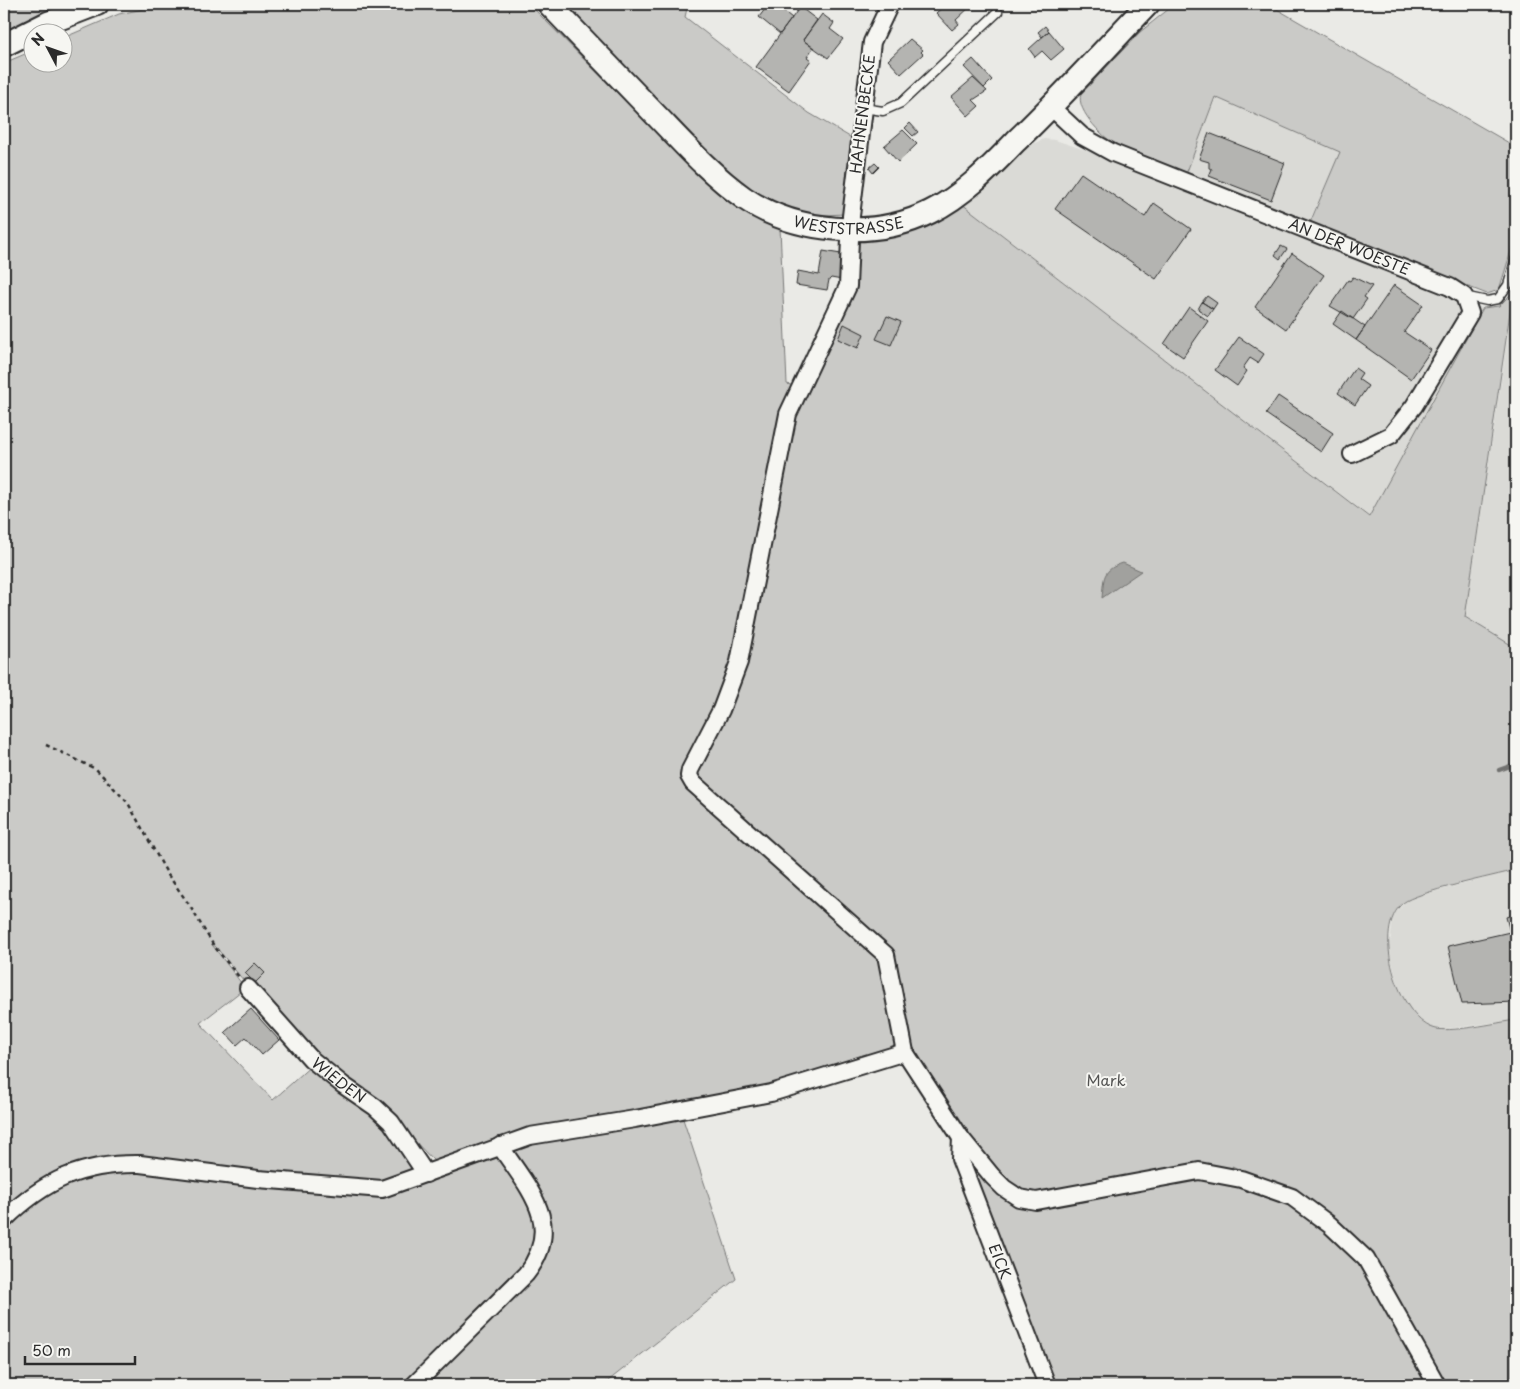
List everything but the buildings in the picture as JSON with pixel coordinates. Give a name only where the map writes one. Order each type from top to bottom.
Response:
[{"type":"main road","points":[[4,45],[48,23],[97,4]]},
{"type":"main road","name":"WESTSTRASSE","points":[[549,4],[694,155],[722,181],[746,199],[770,212],[815,226],[851,229],[890,225],[929,213],[946,203],[974,181],[1051,107],[1148,4]]},
{"type":"street","name":"HAHNENBECKE","points":[[890,4],[872,42],[851,216],[848,286],[788,414],[739,662],[721,710],[690,770],[689,776],[693,783],[740,826],[886,955],[905,1052]]},
{"type":"street","name":"AN DER WOESTE","points":[[1051,107],[1082,136],[1112,153],[1450,287],[1464,296]]},
{"type":"street","points":[[1352,454],[1391,436],[1414,406],[1470,313],[1464,296]]},
{"type":"street","name":"WIEDEN","points":[[248,988],[311,1058],[343,1085],[375,1107],[391,1122],[426,1174]]},
{"type":"street","points":[[4,1220],[19,1205],[54,1180],[78,1170],[120,1164],[140,1164],[258,1179],[375,1190],[426,1174],[530,1136],[635,1119],[772,1092],[905,1052],[961,1138],[1004,1188],[1019,1198],[1036,1201],[1199,1171],[1241,1179],[1292,1197],[1330,1225],[1366,1259],[1436,1385]]},
{"type":"street","name":"EICK","points":[[961,1138],[960,1160],[1048,1385]]},
{"type":"street","points":[[414,1385],[526,1274],[539,1254],[544,1227],[543,1217],[539,1206],[500,1146]]},
{"type":"lane","points":[[864,108],[883,111],[901,103],[998,12]]},
{"type":"lane","points":[[1464,296],[1487,301],[1498,300],[1508,285],[1516,258]]},
{"type":"path","points":[[46,745],[96,769],[128,803],[168,875],[188,903],[214,946],[248,988]]},
{"type":"shaded area","points":[[1215,97],[1341,152],[1302,237],[1483,308],[1370,517],[962,204],[1028,146],[1044,139],[1055,140],[1110,158],[1185,177]]},
{"type":"shaded area","points":[[1516,283],[1516,648],[1465,617]]},
{"type":"shaded area","points":[[1123,563],[1141,571],[1102,598],[1105,575],[1111,568]]},
{"type":"shaded area","points":[[1516,870],[1516,1020],[1439,1030],[1425,1025],[1408,1008],[1397,983],[1389,952],[1393,915],[1409,898]]},
{"type":"green space","points":[[4,4],[74,4],[29,22],[22,22],[22,25],[4,32]]},
{"type":"green space","points":[[168,4],[529,4],[683,159],[735,206],[780,228],[787,384],[798,387],[732,660],[718,710],[683,765],[684,780],[882,957],[903,1051],[768,1087],[436,1163],[401,1127],[338,1075],[249,987],[215,946],[213,946],[245,988],[200,1023],[273,1100],[313,1064],[387,1127],[421,1173],[380,1193],[500,1151],[541,1227],[532,1264],[413,1385],[4,1385],[4,63],[22,55],[22,72],[72,72],[72,34],[119,14]]},
{"type":"green space","points":[[564,4],[688,4],[685,17],[809,113],[855,140],[844,214],[808,215],[797,213],[761,197],[729,174]]},
{"type":"green space","points":[[1175,4],[1276,4],[1275,8],[1516,147],[1516,235],[1499,290],[1487,294],[1309,225],[1340,152],[1215,97],[1185,177],[1128,152],[1107,139],[1087,116],[1080,101],[1081,94],[1140,32]]},
{"type":"green space","name":"Mark","points":[[962,204],[1369,517],[1483,308],[1499,306],[1513,292],[1465,617],[1516,648],[1516,870],[1439,889],[1403,903],[1394,915],[1389,932],[1389,951],[1393,971],[1409,1007],[1420,1020],[1433,1028],[1461,1029],[1516,1020],[1516,1385],[1443,1385],[1368,1257],[1293,1195],[1232,1166],[1239,1181],[1287,1199],[1362,1262],[1432,1385],[1050,1385],[965,1166],[966,1140],[907,1051],[889,953],[693,777],[726,712],[793,416],[851,286],[856,234],[888,239],[947,215]]},
{"type":"green space","points":[[682,1116],[736,1279],[603,1385],[417,1385],[537,1266],[549,1227],[505,1150]]},
{"type":"waterway","points":[[1499,770],[1516,764]]}]
